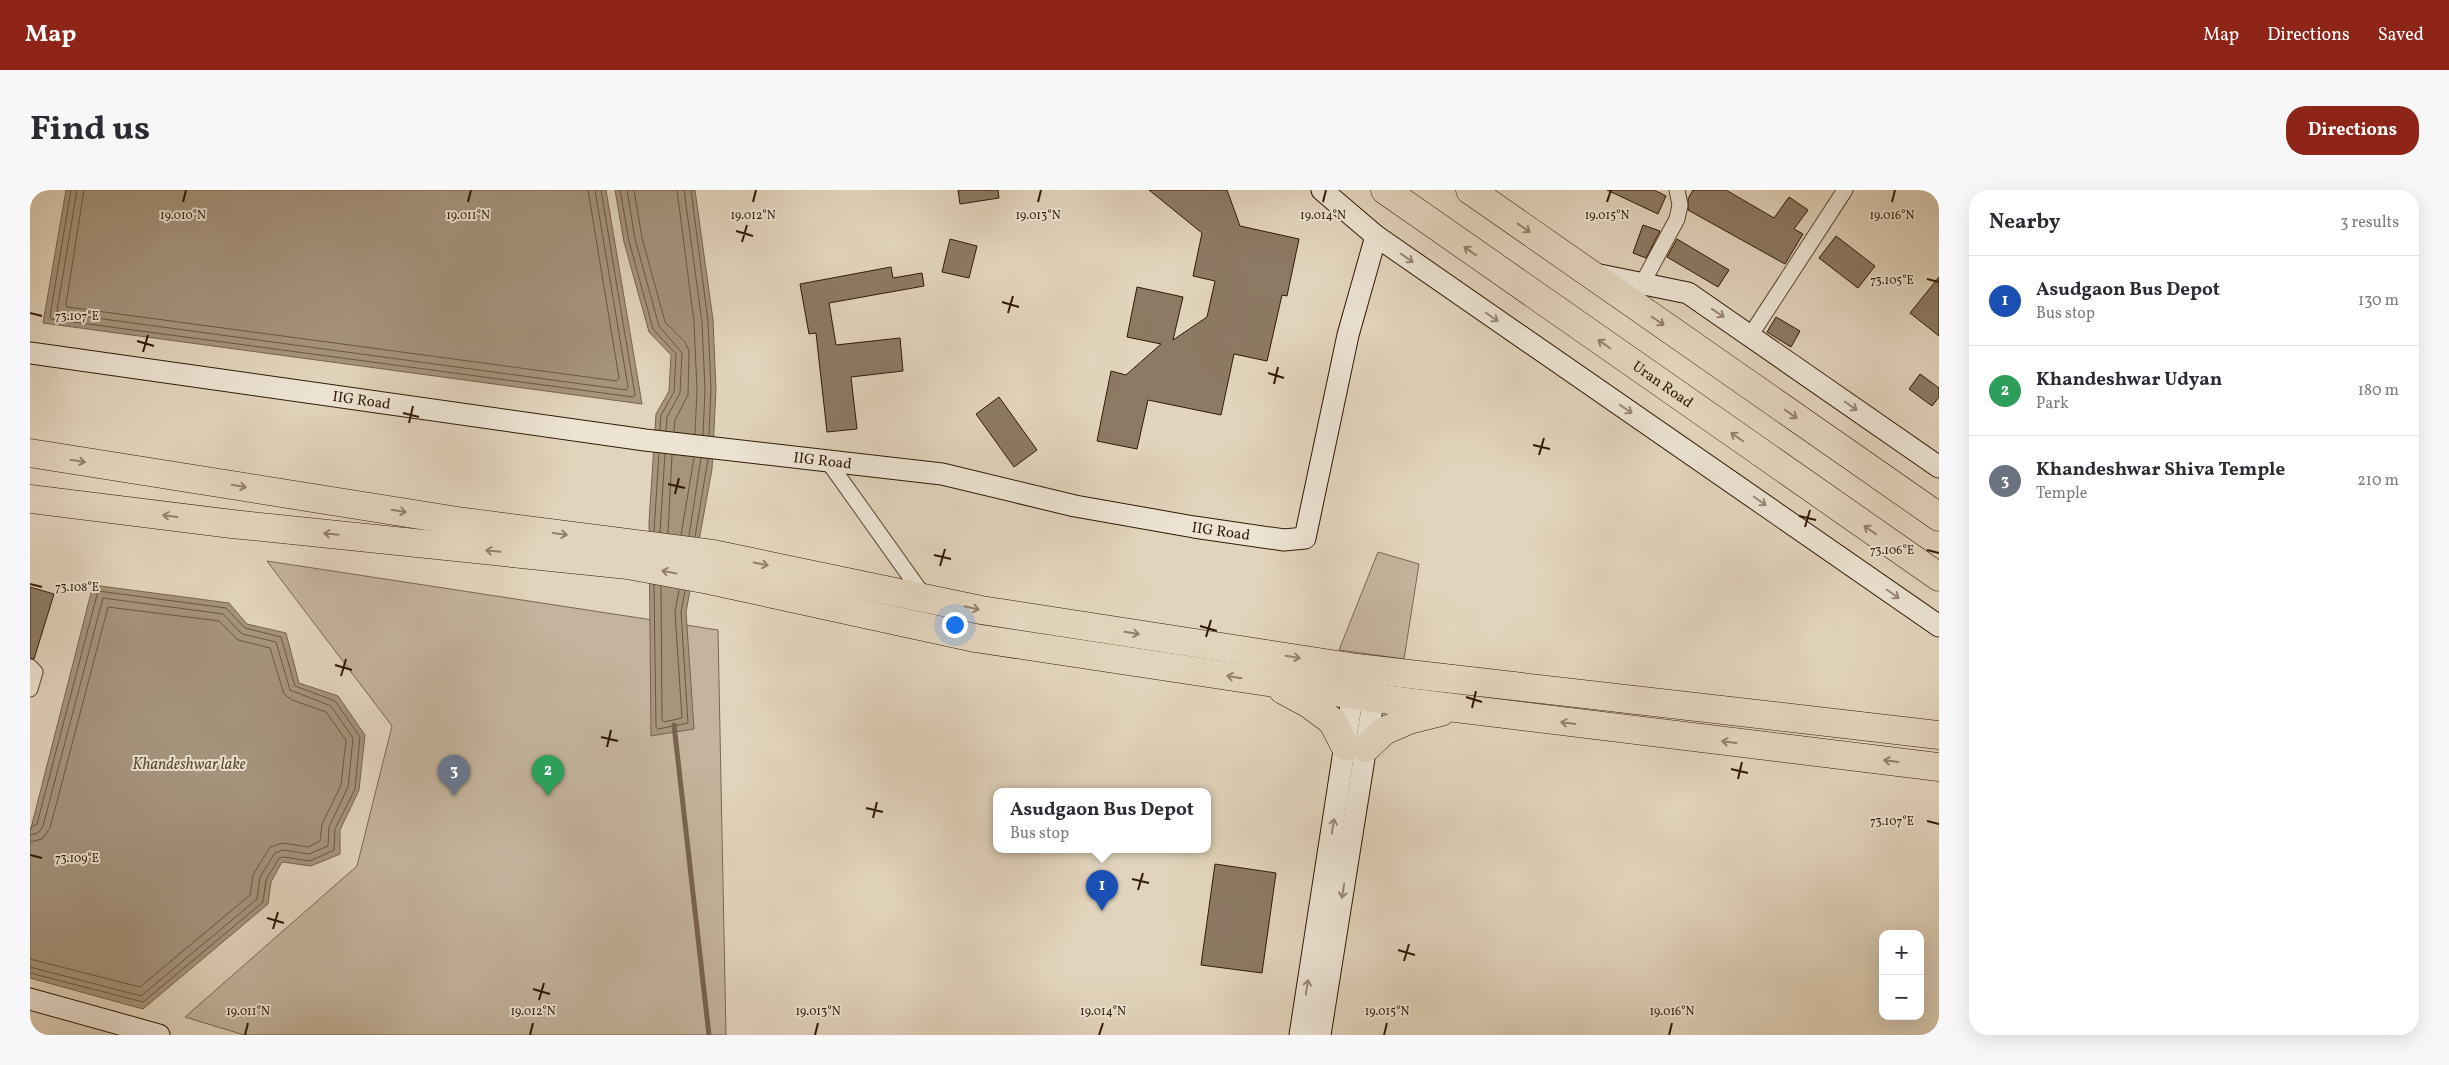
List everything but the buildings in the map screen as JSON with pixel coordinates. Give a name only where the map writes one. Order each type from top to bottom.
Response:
[{"type":"highway","name":"Uran Road","points":[[1385,190],[1939,577]]},
{"type":"highway","points":[[1470,190],[1939,517]]},
{"type":"highway","points":[[30,453],[464,522],[630,554],[709,580],[975,638],[1364,697],[1939,767]]},
{"type":"highway","points":[[30,499],[232,524],[630,554],[713,554],[981,610],[1367,669],[1939,735]]},
{"type":"highway","points":[[1270,682],[1309,704],[1332,722],[1356,747],[1384,731],[1409,720],[1455,708]]},
{"type":"street","points":[[1322,190],[1376,236],[1939,626]]},
{"type":"street","points":[[1642,284],[1677,219],[1680,205],[1677,190]]},
{"type":"street","points":[[1750,336],[1845,190]]},
{"type":"street","name":"IIG Road","points":[[30,353],[645,440],[942,474],[1075,506],[1194,527],[1284,540],[1305,538],[1348,335],[1376,236]]},
{"type":"street","points":[[1590,273],[1688,293],[1939,467]]},
{"type":"street","points":[[827,460],[926,597],[920,626]]},
{"type":"street","points":[[30,667],[35,672],[30,689]]},
{"type":"street","points":[[1300,1035],[1356,747],[1367,669]]},
{"type":"street","points":[[1320,1035],[1356,747]]},
{"type":"street","points":[[30,999],[159,1035]]},
{"type":"shaded area","points":[[1378,552],[1419,564],[1404,659],[1339,650]]},
{"type":"shaded area","points":[[267,561],[718,630],[726,1035],[244,1035],[185,1017],[357,866],[392,726]]},
{"type":"water","points":[[66,190],[606,190],[642,404],[43,323]]},
{"type":"water","points":[[615,190],[695,190],[713,320],[716,390],[712,469],[686,612],[694,729],[651,736],[649,522],[656,414],[669,391],[671,355],[649,332],[624,242]]},
{"type":"water","name":"Khandeshwar lake","points":[[93,585],[229,603],[247,624],[286,633],[299,683],[338,696],[365,735],[359,790],[340,830],[340,854],[311,866],[282,862],[271,882],[268,904],[143,1009],[30,978],[30,832]]},
{"type":"waterway","points":[[674,725],[709,1035]]},
{"type":"place","name":"Khandeshwar Shiva Temple","points":[[454,796]]},
{"type":"place","name":"Khandeshwar Udyan","points":[[548,796]]},
{"type":"place","name":"Asudgaon Bus Depot","points":[[1102,911]]}]
